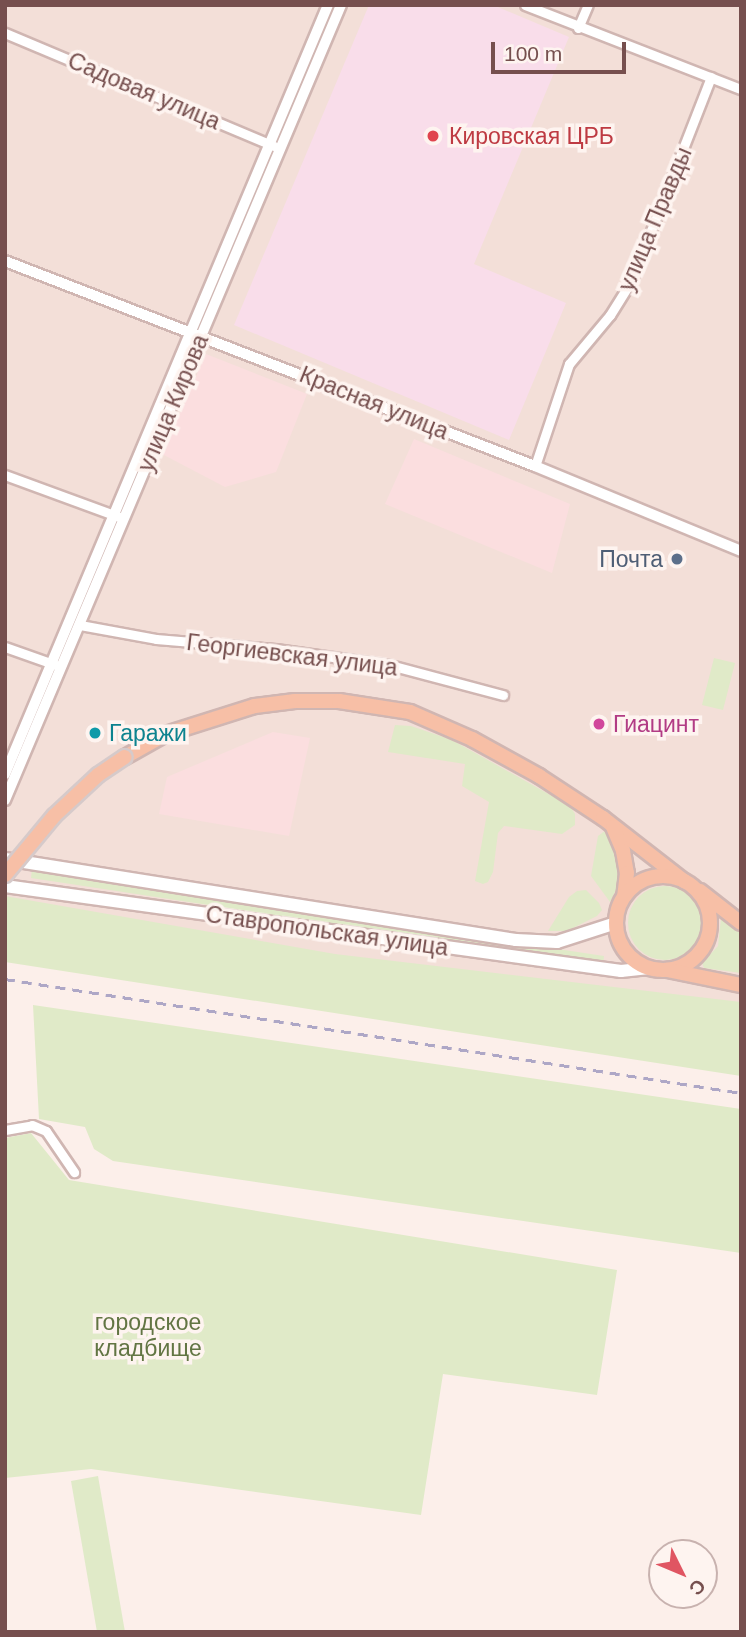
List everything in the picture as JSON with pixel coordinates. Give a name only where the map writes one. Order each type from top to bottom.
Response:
[{"type":"main road","points":[[5,875],[54,816],[125,757],[166,734],[255,706],[295,701],[375,704],[411,712],[472,738],[539,776],[613,826],[741,922]]},
{"type":"main road","points":[[613,826],[623,851],[627,873],[624,897],[616,923],[617,935],[629,956],[649,968],[741,985]]},
{"type":"main road","name":"Ставропольская улица","points":[[5,859],[516,940],[558,942],[616,923]]},
{"type":"main road","points":[[624,897],[644,880],[671,877],[689,885],[708,908],[710,921],[705,944],[688,962],[665,970]]},
{"type":"main road","name":"Ставропольская улица","points":[[5,886],[607,969],[649,968]]},
{"type":"street","name":"улица Кирова","points":[[5,800],[190,330],[328,5]]},
{"type":"street","name":"улица Кирова","points":[[5,774],[80,625],[118,517],[202,335],[341,5]]},
{"type":"street","points":[[525,5],[578,28],[741,89]]},
{"type":"street","points":[[578,28],[588,5]]},
{"type":"street","name":"Садовая улица","points":[[5,33],[282,149]]},
{"type":"street","name":"улица Правды","points":[[535,466],[569,364],[610,315],[631,282],[711,77]]},
{"type":"street","name":"Красная улица","points":[[5,261],[190,330],[535,466],[741,551]]},
{"type":"street","points":[[5,475],[118,517]]},
{"type":"street","name":"Георгиевская улица","points":[[80,625],[156,639],[276,649],[390,665],[503,695]]},
{"type":"street","points":[[5,647],[59,666]]},
{"type":"street","points":[[5,1130],[32,1125],[46,1131],[74,1172]]},
{"type":"shaded area","points":[[5,5],[741,5],[741,1042],[5,925]]},
{"type":"shaded area","points":[[369,5],[493,5],[569,37],[474,264],[566,303],[509,440],[234,325]]},
{"type":"shaded area","points":[[206,354],[307,394],[276,472],[225,487],[162,454]]},
{"type":"shaded area","points":[[414,439],[570,504],[552,573],[385,504]]},
{"type":"shaded area","points":[[273,732],[310,738],[289,836],[159,814],[167,777]]},
{"type":"green space","points":[[714,658],[735,663],[723,710],[702,705]]},
{"type":"green space","points":[[395,725],[411,726],[452,740],[570,806],[575,814],[575,825],[562,834],[504,826],[498,833],[493,872],[488,882],[483,884],[475,881],[489,802],[462,786],[465,764],[388,752]]},
{"type":"green space","points":[[606,830],[621,869],[620,882],[610,902],[591,876],[598,836]]},
{"type":"green space","points":[[32,869],[604,956],[603,965],[31,878]]},
{"type":"green space","points":[[665,886],[686,892],[696,902],[702,923],[696,944],[686,954],[665,960],[644,954],[634,944],[628,923],[634,902],[644,892]]},
{"type":"green space","points":[[586,890],[602,910],[597,916],[567,931],[548,931],[569,897],[577,891]]},
{"type":"green space","points":[[5,896],[335,954],[741,1002],[741,1076],[5,962]]},
{"type":"green space","points":[[725,915],[741,928],[741,973],[704,968],[702,963],[718,946],[721,918]]},
{"type":"green space","points":[[33,1005],[741,1109],[741,1253],[113,1161],[94,1149],[85,1127],[39,1119]]},
{"type":"green space","name":"городское кладбище","points":[[31,1133],[69,1180],[617,1270],[597,1395],[443,1374],[421,1515],[91,1469],[5,1478],[5,1138]]},
{"type":"green space","points":[[98,1476],[125,1632],[97,1632],[71,1481]]},
{"type":"railway","points":[[5,979],[741,1093]]},
{"type":"place","name":"Кировская ЦРБ","points":[[433,136]]},
{"type":"place","name":"Почта","points":[[677,559]]},
{"type":"place","name":"Гиацинт","points":[[599,724]]},
{"type":"place","name":"Гаражи","points":[[95,733]]}]
